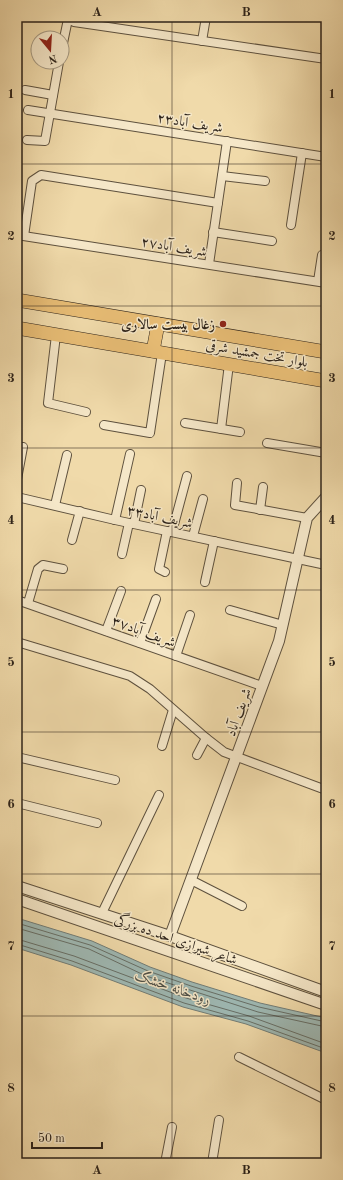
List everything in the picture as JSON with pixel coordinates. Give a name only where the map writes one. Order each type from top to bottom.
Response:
[{"type":"main road","name":"بلوار تخت جمشید شرقی","points":[[17,300],[326,352]]},
{"type":"main road","points":[[158,324],[158,352]]},
{"type":"main road","name":"بلوار تخت جمشید شرقی","points":[[17,328],[326,381]]},
{"type":"street","points":[[202,41],[206,17]]},
{"type":"street","points":[[64,30],[66,18],[74,22],[326,59]]},
{"type":"street","points":[[27,140],[45,141],[58,70]]},
{"type":"street","points":[[25,90],[53,95]]},
{"type":"street","name":"شریف آباد۲۳","points":[[28,110],[326,157]]},
{"type":"street","points":[[209,264],[227,141]]},
{"type":"street","points":[[291,225],[302,153]]},
{"type":"street","points":[[20,235],[32,181],[41,175],[218,204]]},
{"type":"street","points":[[222,176],[265,181]]},
{"type":"street","points":[[213,232],[272,241]]},
{"type":"street","name":"شریف آباد۲۷","points":[[20,235],[322,282]]},
{"type":"street","points":[[322,255],[322,282]]},
{"type":"street","points":[[56,335],[48,403],[86,412]]},
{"type":"street","points":[[104,425],[150,433],[158,352]]},
{"type":"street","points":[[221,429],[229,364]]},
{"type":"street","points":[[185,423],[240,432]]},
{"type":"street","points":[[267,443],[326,452]]},
{"type":"street","points":[[17,479],[23,447]]},
{"type":"street","points":[[115,520],[130,454]]},
{"type":"street","points":[[55,505],[67,455]]},
{"type":"street","points":[[165,572],[158,569],[187,476]]},
{"type":"street","points":[[237,483],[235,505],[307,518],[326,498]]},
{"type":"street","points":[[260,510],[263,487]]},
{"type":"street","points":[[122,554],[141,490]]},
{"type":"street","name":"شریف آباد۳۳","points":[[17,497],[115,520],[326,565]]},
{"type":"street","points":[[193,536],[203,499]]},
{"type":"street","points":[[72,540],[80,511]]},
{"type":"street","name":"شریف آباد","points":[[170,936],[279,641],[307,518]]},
{"type":"street","points":[[205,582],[214,541]]},
{"type":"street","points":[[28,603],[38,569],[43,565],[63,569]]},
{"type":"street","points":[[106,631],[121,590]]},
{"type":"street","points":[[140,643],[156,599]]},
{"type":"street","name":"شریف آباد۳۷","points":[[17,600],[262,686]]},
{"type":"street","points":[[230,610],[282,625]]},
{"type":"street","points":[[176,656],[190,615]]},
{"type":"street","points":[[17,642],[130,676],[150,689],[224,752],[326,790]]},
{"type":"street","points":[[162,746],[173,710]]},
{"type":"street","points":[[197,756],[206,738]]},
{"type":"street","points":[[17,757],[115,780]]},
{"type":"street","points":[[102,913],[159,795]]},
{"type":"street","points":[[17,803],[97,823]]},
{"type":"street","points":[[191,880],[242,906]]},
{"type":"street","points":[[17,886],[170,936],[326,992]]},
{"type":"street","name":"شاعر شیرازی احد ده بزرگی","points":[[17,898],[326,1005]]},
{"type":"street","points":[[240,1057],[326,1100]]},
{"type":"street","points":[[212,1163],[219,1120]]},
{"type":"street","points":[[165,1163],[172,1127]]},
{"type":"water","name":"رودخانه خشک","points":[[17,918],[92,941],[150,967],[192,982],[260,1003],[326,1018],[326,1053],[246,1024],[183,1007],[71,965],[17,948]]},
{"type":"place","name":"زغال بیست سالاری","points":[[223,324]]}]
